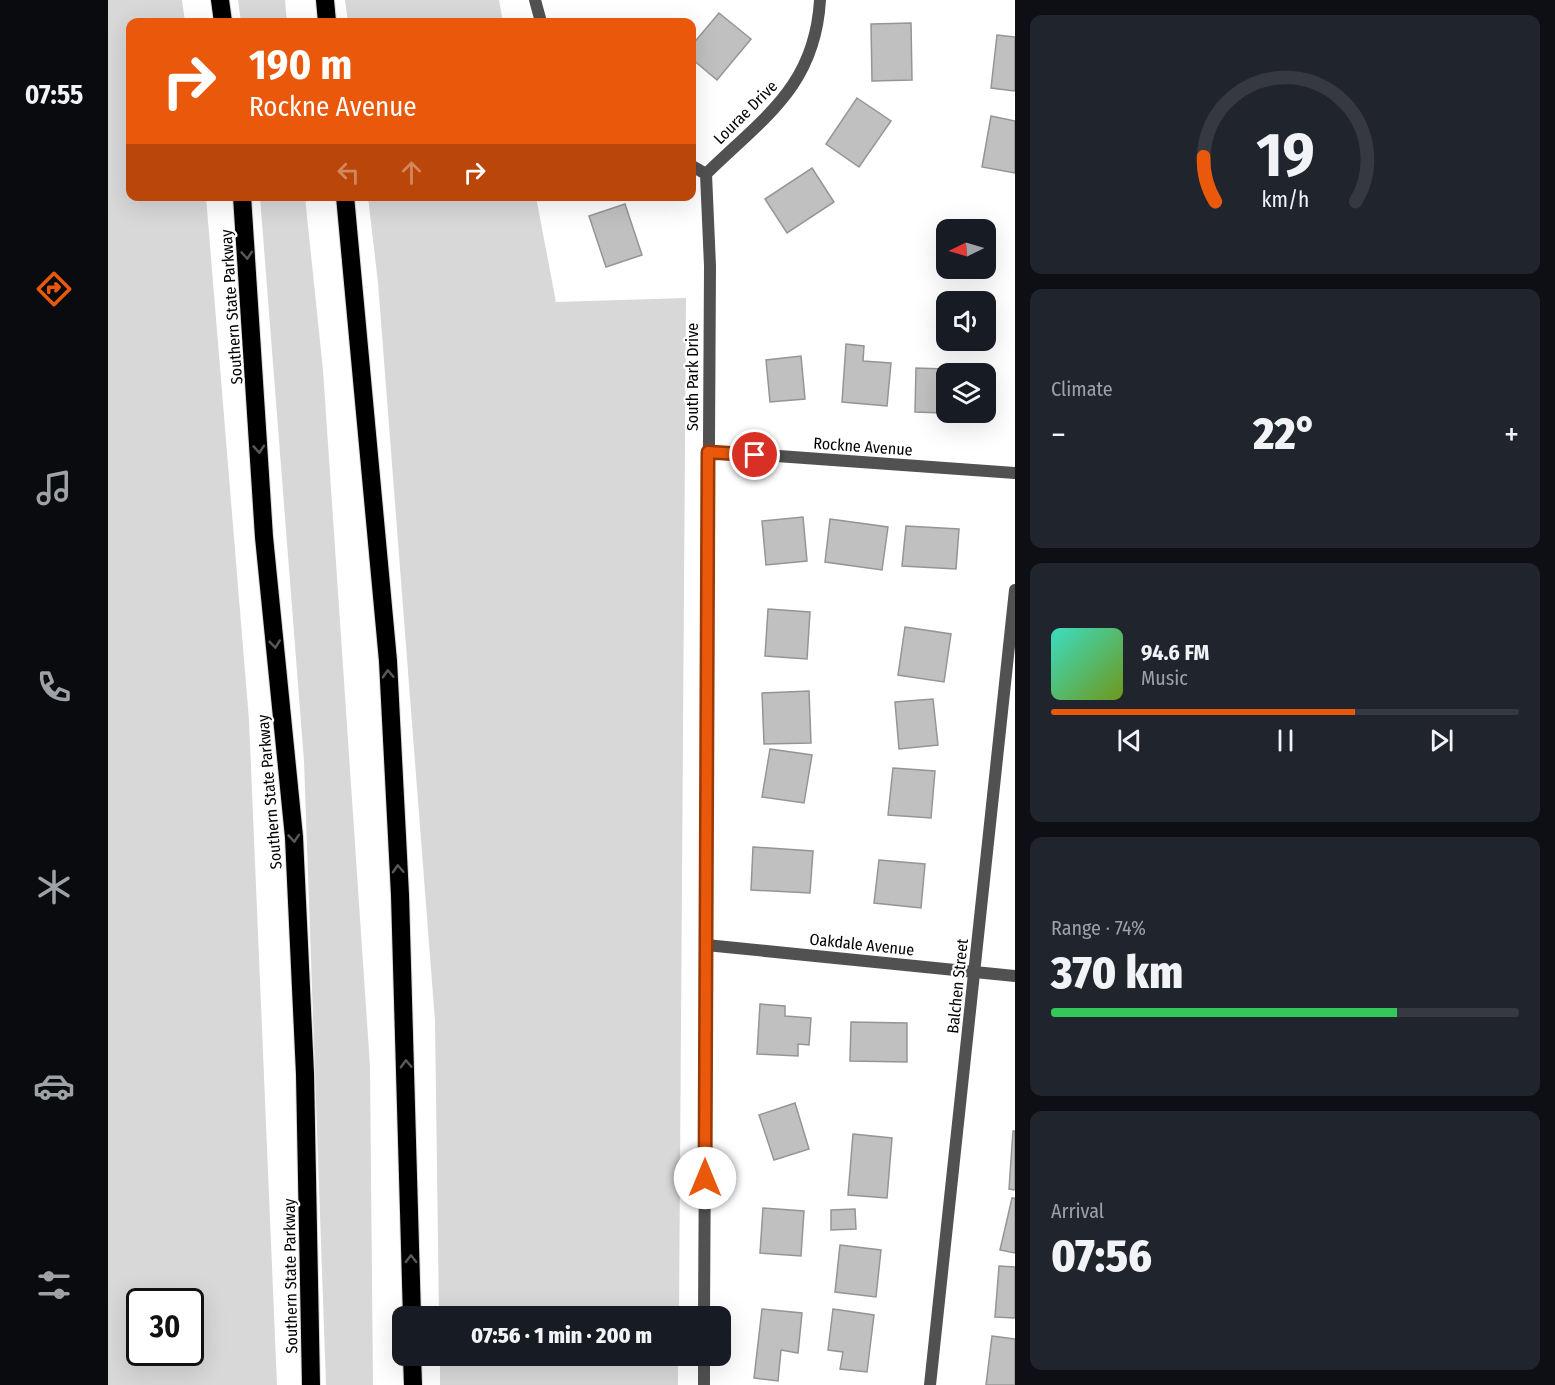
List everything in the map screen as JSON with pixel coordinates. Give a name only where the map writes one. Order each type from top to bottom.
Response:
[{"type":"highway","points":[[220,0],[222,18]]},
{"type":"highway","points":[[325,0],[327,18]]},
{"type":"highway","name":"Southern State Parkway","points":[[242,201],[264,537],[294,837],[305,1074],[311,1385]]},
{"type":"highway","points":[[345,201],[388,661],[401,919],[412,1306]]},
{"type":"highway","points":[[412,1366],[413,1385]]},
{"type":"street","points":[[535,0],[540,18]]},
{"type":"street","name":"Lourae Drive","points":[[706,174],[790,92],[808,60],[818,28],[820,0]]},
{"type":"street","points":[[696,168],[706,174]]},
{"type":"street","name":"South Park Drive","points":[[704,1306],[710,266],[706,174]]},
{"type":"street","name":"Rockne Avenue","points":[[708,452],[1015,473]]},
{"type":"street","name":"Balchen Street","points":[[930,1385],[1015,590]]},
{"type":"street","name":"Oakdale Avenue","points":[[706,945],[1015,976]]},
{"type":"street","points":[[704,1366],[704,1385]]},
{"type":"shaded area","points":[[108,0],[182,0],[184,18],[126,18],[126,201],[206,201],[249,720],[277,1385],[108,1385]]},
{"type":"shaded area","points":[[238,0],[285,0],[287,18],[240,18]]},
{"type":"shaded area","points":[[345,0],[499,0],[502,18],[347,18]]},
{"type":"shaded area","points":[[260,201],[305,201],[323,370],[370,1066],[373,1385],[326,1385],[304,761]]},
{"type":"shaded area","points":[[368,201],[537,201],[556,302],[686,298],[679,1306],[439,1306],[435,1021],[378,283]]},
{"type":"shaded area","points":[[440,1366],[678,1366],[678,1385],[440,1385]]},
{"type":"building","points":[[719,13],[751,39],[717,80],[696,62],[696,40]]},
{"type":"building","points":[[911,23],[912,80],[872,81],[871,24]]},
{"type":"building","points":[[997,35],[1015,37],[1015,91],[991,88]]},
{"type":"building","points":[[857,98],[891,121],[859,167],[826,144]]},
{"type":"building","points":[[991,116],[1015,121],[1015,173],[982,167]]},
{"type":"building","points":[[812,168],[834,202],[787,233],[765,199]]},
{"type":"building","points":[[625,204],[642,255],[606,267],[589,216]]},
{"type":"building","points":[[846,344],[864,346],[863,361],[891,363],[887,406],[842,402]]},
{"type":"building","points":[[801,356],[805,399],[770,402],[766,360]]},
{"type":"building","points":[[916,368],[936,369],[936,413],[915,412]]},
{"type":"building","points":[[803,517],[807,561],[766,565],[762,521]]},
{"type":"building","points":[[830,519],[888,527],[882,570],[825,562]]},
{"type":"building","points":[[906,526],[959,529],[956,569],[902,566]]},
{"type":"building","points":[[768,609],[810,612],[807,659],[765,656]]},
{"type":"building","points":[[905,627],[951,634],[944,682],[898,675]]},
{"type":"building","points":[[809,691],[811,743],[764,744],[762,693]]},
{"type":"building","points":[[933,699],[938,745],[899,749],[895,702]]},
{"type":"building","points":[[770,749],[812,755],[804,803],[762,797]]},
{"type":"building","points":[[893,768],[935,771],[931,818],[888,815]]},
{"type":"building","points":[[753,847],[813,851],[810,893],[751,890]]},
{"type":"building","points":[[879,860],[925,864],[921,908],[874,903]]},
{"type":"building","points":[[760,1004],[785,1006],[785,1016],[811,1018],[809,1045],[798,1044],[798,1056],[757,1054]]},
{"type":"building","points":[[851,1022],[907,1023],[907,1062],[850,1061]]},
{"type":"building","points":[[795,1103],[809,1149],[774,1160],[759,1115]]},
{"type":"building","points":[[1013,1131],[1015,1131],[1015,1190],[1009,1189]]},
{"type":"building","points":[[853,1134],[892,1138],[887,1198],[848,1195]]},
{"type":"building","points":[[1012,1198],[1015,1198],[1015,1253],[1000,1250]]},
{"type":"building","points":[[763,1208],[804,1211],[801,1256],[760,1253]]},
{"type":"building","points":[[855,1209],[856,1229],[831,1230],[831,1210]]},
{"type":"building","points":[[840,1245],[881,1250],[876,1297],[835,1292]]},
{"type":"building","points":[[999,1266],[1015,1267],[1015,1318],[995,1317]]},
{"type":"building","points":[[762,1309],[802,1313],[798,1353],[781,1350],[778,1381],[754,1378]]},
{"type":"building","points":[[833,1309],[874,1315],[867,1372],[840,1369],[843,1352],[828,1350]]},
{"type":"building","points":[[992,1336],[1015,1339],[1015,1385],[986,1385]]},
{"type":"route","points":[[705,1178],[708,452],[755,455]]}]
